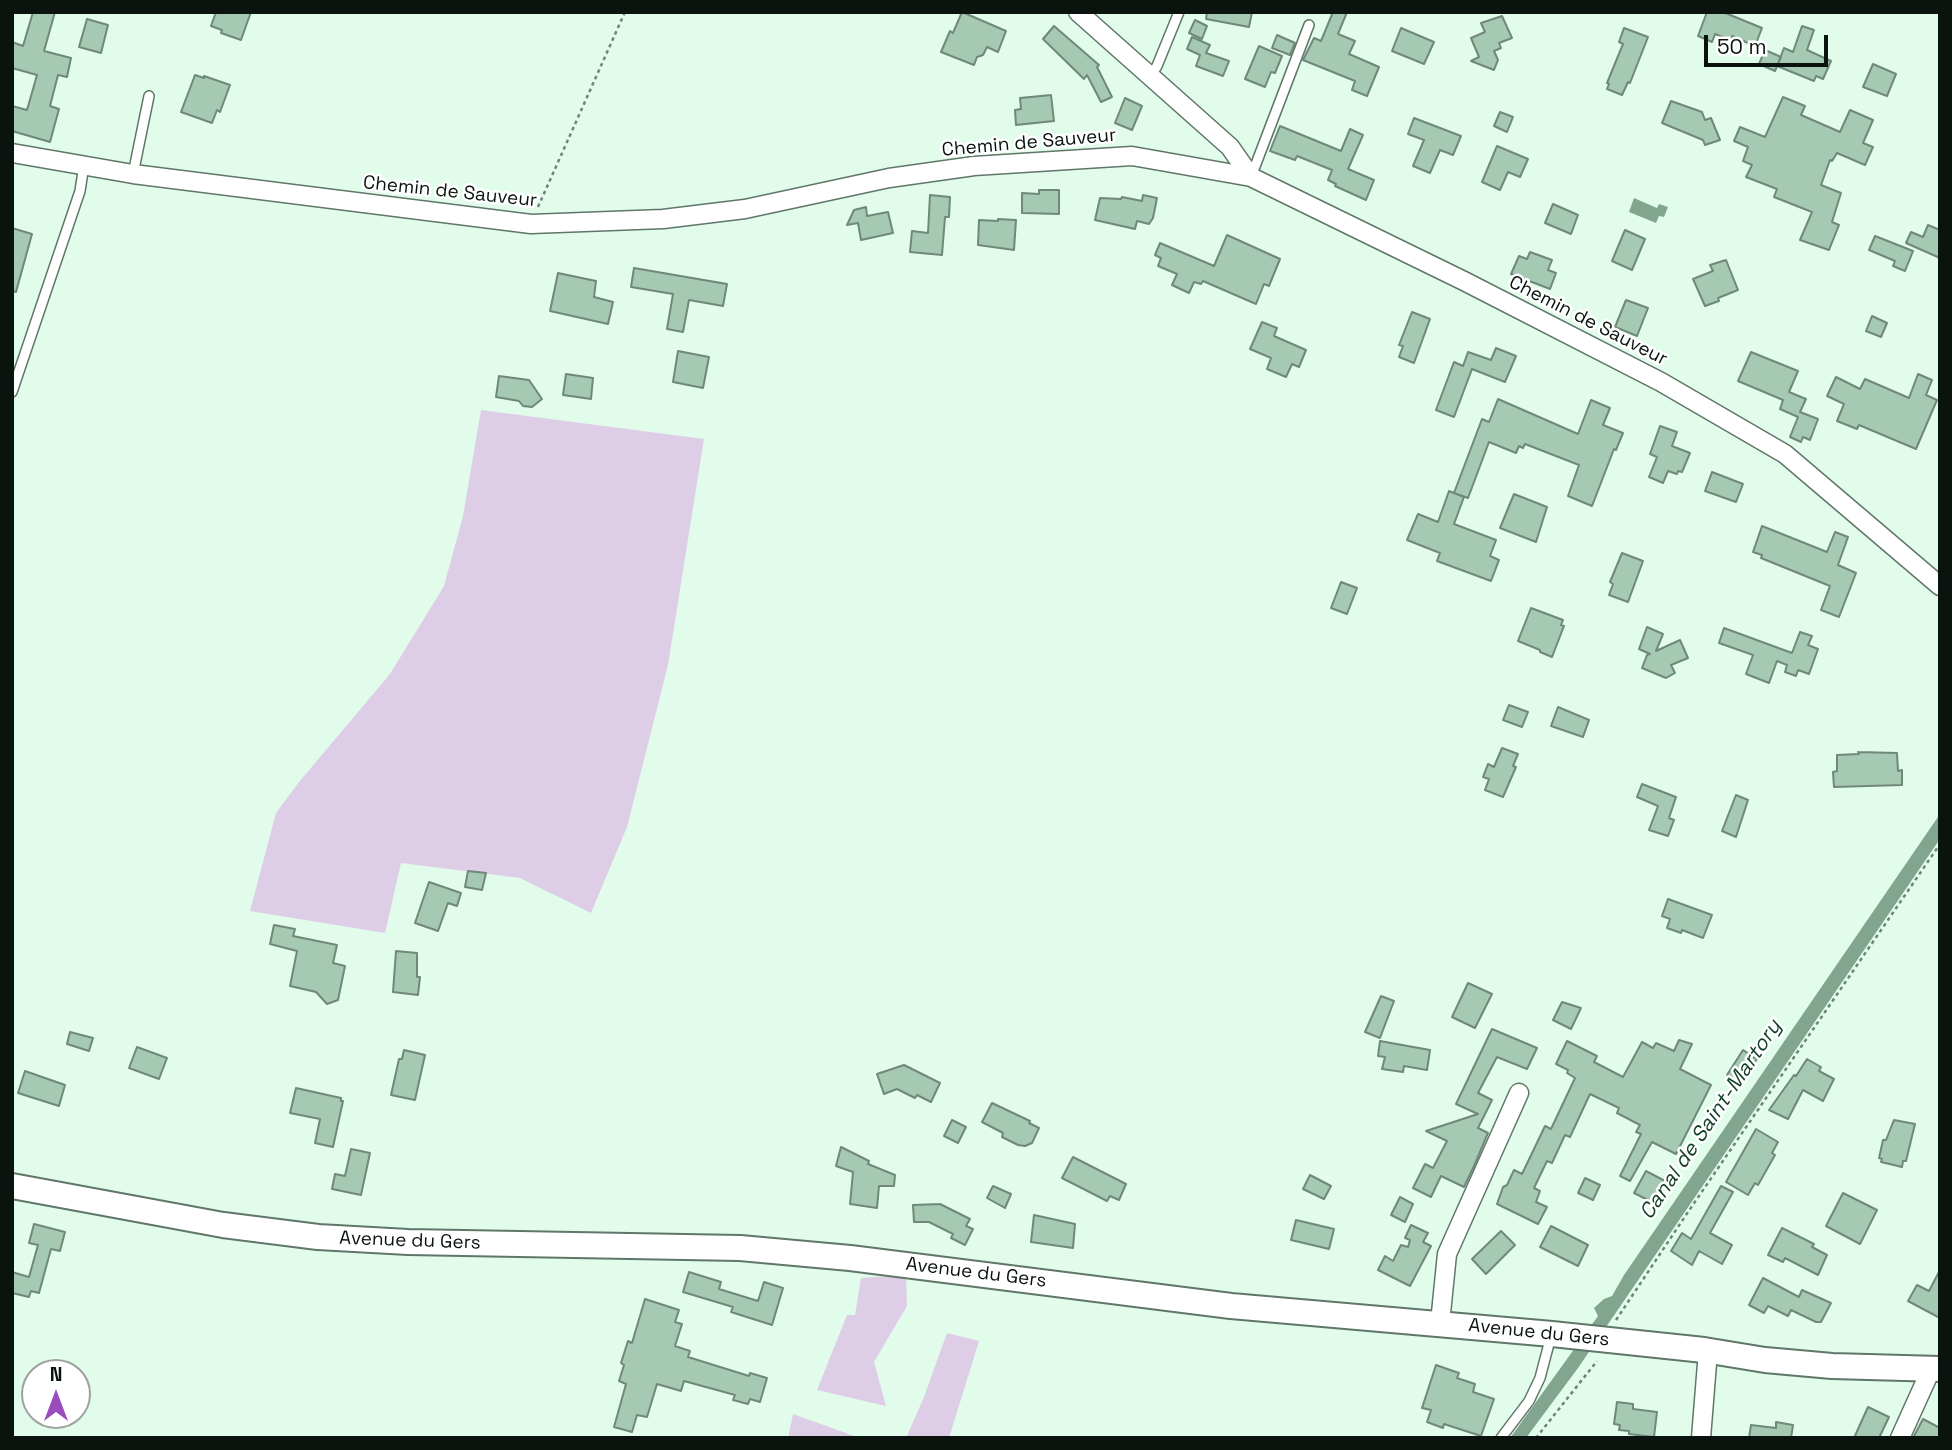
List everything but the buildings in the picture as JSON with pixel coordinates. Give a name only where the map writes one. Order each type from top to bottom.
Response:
[{"type":"main road","name":"Avenue du Gers","points":[[12,1186],[223,1225],[318,1237],[408,1242],[740,1248],[877,1261],[1231,1306],[1552,1334],[1765,1360],[1832,1366],[1934,1368]]},
{"type":"street","points":[[1078,12],[1230,147],[1251,177]]},
{"type":"street","name":"Chemin de Sauveur","points":[[12,153],[133,174],[531,224],[663,219],[746,209],[889,178],[1013,163],[1132,156],[1251,177],[1464,281],[1648,376],[1785,454],[1940,586]]},
{"type":"street","points":[[1440,1323],[1447,1254],[1519,1093]]},
{"type":"street","points":[[1701,1438],[1708,1351]]},
{"type":"street","points":[[1900,1438],[1934,1368]]},
{"type":"lane","points":[[1150,77],[1179,12]]},
{"type":"lane","points":[[1251,177],[1309,25]]},
{"type":"lane","points":[[133,174],[149,96]]},
{"type":"lane","points":[[12,392],[80,191],[84,165]]},
{"type":"lane","points":[[1501,1438],[1529,1401],[1540,1378],[1552,1334]]},
{"type":"path","points":[[531,224],[625,12]]},
{"type":"path","points":[[1536,1438],[1596,1362],[1604,1350],[1596,1340],[1610,1330],[1940,844]]},
{"type":"shaded area","points":[[1634,198],[1657,208],[1659,204],[1668,207],[1664,217],[1659,216],[1656,223],[1629,212]]},
{"type":"shaded area","points":[[481,410],[704,439],[668,665],[627,827],[591,913],[520,878],[401,863],[385,933],[250,911],[276,813],[390,674],[444,586],[463,516]]},
{"type":"shaded area","points":[[1940,814],[1940,839],[1578,1368],[1526,1438],[1510,1438],[1598,1316],[1594,1308],[1612,1296]]},
{"type":"shaded area","points":[[906,1275],[907,1306],[874,1362],[886,1406],[817,1390],[847,1315],[855,1315],[861,1278]]},
{"type":"shaded area","points":[[947,1333],[979,1341],[949,1438],[906,1438],[924,1397]]},
{"type":"shaded area","points":[[793,1414],[860,1438],[788,1438]]},
{"type":"water label","name":"Canal de Saint-Martory","points":[[1711,1120]]}]
